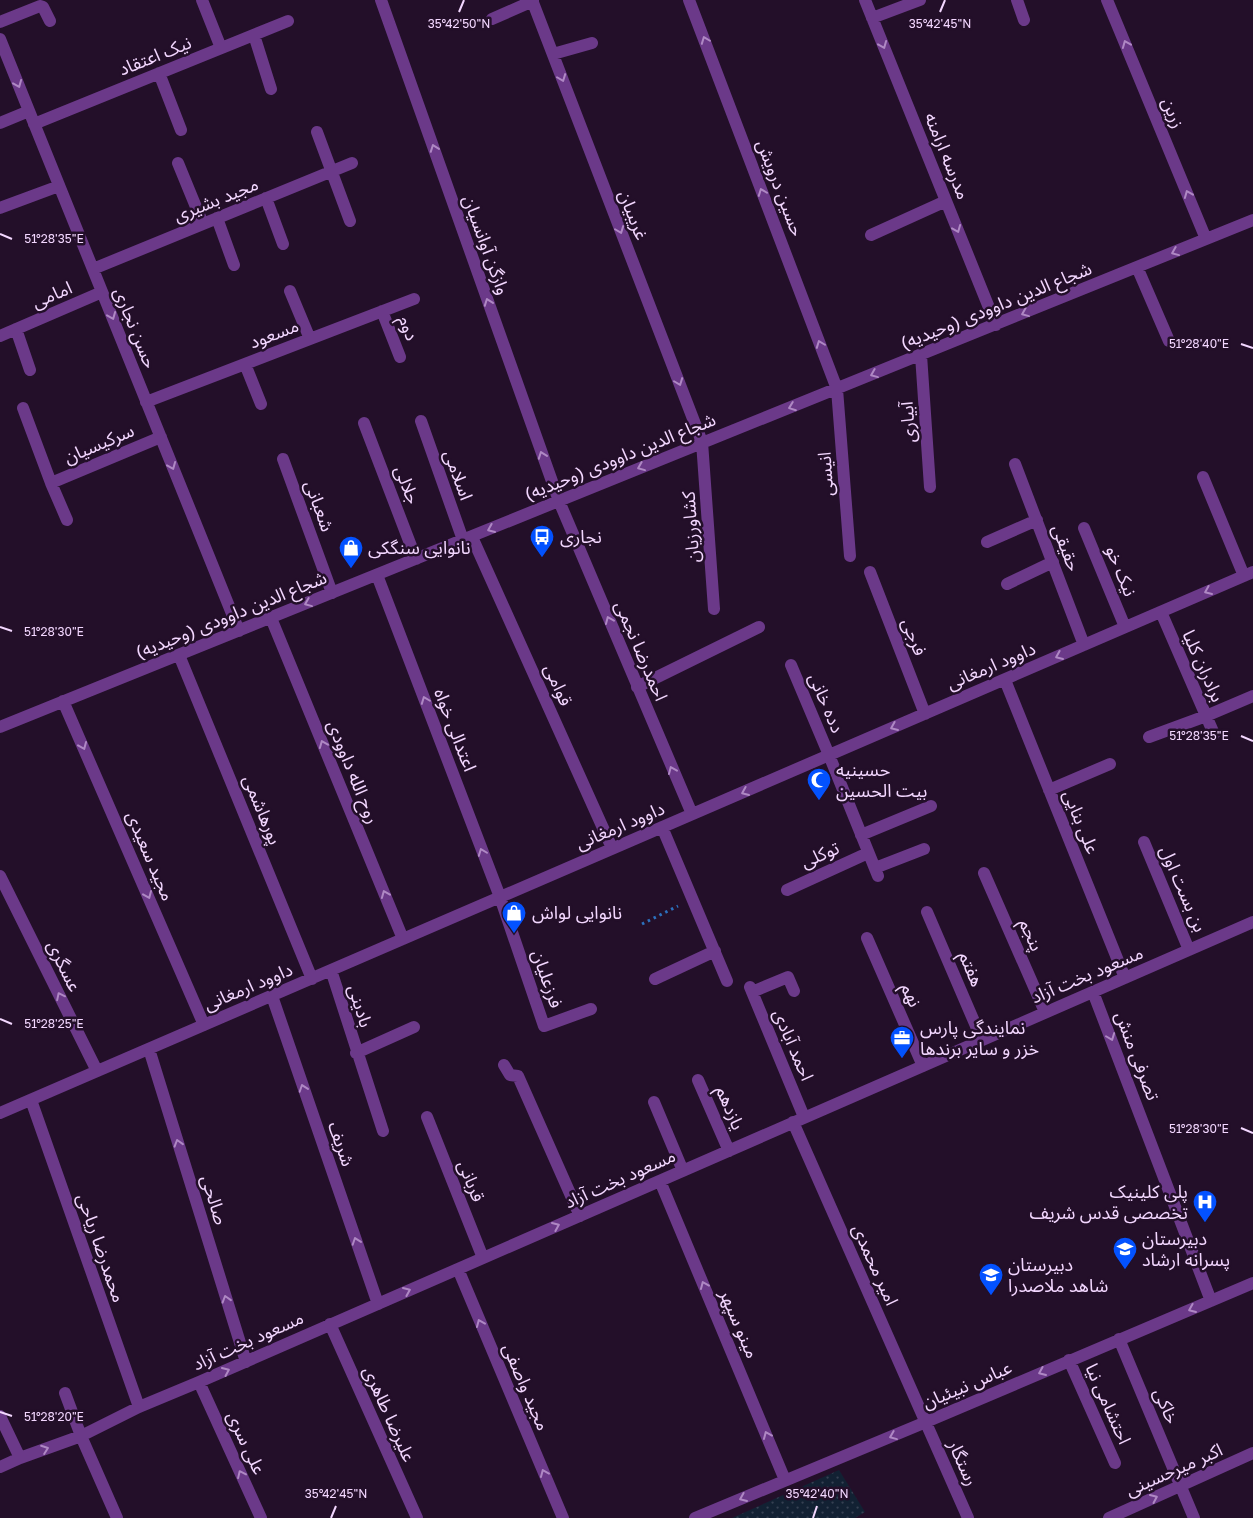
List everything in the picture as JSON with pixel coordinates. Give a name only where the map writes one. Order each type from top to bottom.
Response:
[{"type":"street","points":[[202,0],[221,48]]},
{"type":"street","name":"وازگن آوانسیان","points":[[381,0],[558,501]]},
{"type":"street","points":[[492,19],[532,0]]},
{"type":"street","name":"غریبیان","points":[[532,0],[702,442]]},
{"type":"street","name":"حسین درویش","points":[[689,0],[837,389]]},
{"type":"street","name":"مدرسه ارامنه","points":[[865,0],[996,325]]},
{"type":"street","points":[[872,18],[920,0]]},
{"type":"street","points":[[1017,0],[1024,20]]},
{"type":"street","name":"زرین","points":[[1107,0],[1206,239]]},
{"type":"street","points":[[0,22],[40,6],[43,7],[50,21]]},
{"type":"street","name":"نیک اعتقاد","points":[[34,124],[288,21]]},
{"type":"street","points":[[254,35],[271,89]]},
{"type":"street","name":"حسن نجاری","points":[[0,38],[238,631]]},
{"type":"street","points":[[553,54],[592,43]]},
{"type":"street","points":[[159,73],[180,130]]},
{"type":"street","points":[[0,123],[29,111]]},
{"type":"street","points":[[317,132],[350,221]]},
{"type":"street","points":[[178,163],[203,224]]},
{"type":"street","name":"مجید بشیری","points":[[93,269],[352,163]]},
{"type":"street","points":[[0,208],[59,186]]},
{"type":"street","points":[[266,198],[283,244]]},
{"type":"street","points":[[871,236],[946,201]]},
{"type":"street","points":[[217,218],[234,265]]},
{"type":"street","name":"شجاع الدین داوودی (وحیدیه)","points":[[0,727],[1253,220]]},
{"type":"street","points":[[1137,267],[1169,341]]},
{"type":"street","points":[[290,291],[310,339]]},
{"type":"street","name":"امامی","points":[[0,336],[102,292]]},
{"type":"street","name":"مسعود","points":[[146,402],[414,300]]},
{"type":"street","name":"دوم","points":[[382,312],[400,357]]},
{"type":"street","points":[[16,329],[30,370]]},
{"type":"street","name":"آبیاری","points":[[921,355],[930,487]]},
{"type":"street","points":[[245,364],[261,404]]},
{"type":"street","name":"انیسی","points":[[837,389],[850,556]]},
{"type":"street","name":"سرکیسیان","points":[[23,408],[67,520]]},
{"type":"street","name":"اسلامی","points":[[421,421],[468,538]]},
{"type":"street","name":"جلالی","points":[[364,423],[416,559]]},
{"type":"street","name":"سرکیسیان","points":[[51,483],[160,437]]},
{"type":"street","name":"کشاورزیان","points":[[702,442],[714,608]]},
{"type":"street","name":"شعبانی","points":[[283,459],[332,593]]},
{"type":"street","name":"حقیقی","points":[[1016,464],[1084,645]]},
{"type":"street","points":[[1203,477],[1249,574]]},
{"type":"street","name":"احمدرضا نجمی","points":[[558,501],[692,814]]},
{"type":"street","points":[[987,542],[1037,520]]},
{"type":"street","name":"نیک خو","points":[[1084,528],[1125,627]]},
{"type":"street","name":"قوامی","points":[[468,538],[612,848]]},
{"type":"street","points":[[1007,584],[1053,562]]},
{"type":"street","name":"فرجی","points":[[870,572],[925,714]]},
{"type":"street","name":"داوود ارمغانی","points":[[0,1113],[1249,574]]},
{"type":"street","name":"اعتدالی خواه","points":[[377,575],[500,897]]},
{"type":"street","name":"برادران کلیا","points":[[1161,612],[1214,734]]},
{"type":"street","name":"روح الله داوودی","points":[[271,618],[403,939]]},
{"type":"street","points":[[637,687],[759,627]]},
{"type":"street","name":"پورهاشمی","points":[[179,655],[312,978]]},
{"type":"street","name":"دده خانی","points":[[791,665],[829,755]]},
{"type":"street","name":"علی بنایی","points":[[1004,680],[1125,978]]},
{"type":"street","points":[[1149,737],[1253,696]]},
{"type":"street","name":"مجید سعیدی","points":[[64,701],[204,1025]]},
{"type":"street","name":"توکلی","points":[[829,755],[876,872],[924,849]]},
{"type":"street","points":[[1049,790],[1110,764]]},
{"type":"street","points":[[861,835],[931,806]]},
{"type":"street","points":[[662,827],[727,981]]},
{"type":"street","name":"بن بست اول","points":[[1144,842],[1190,950]]},
{"type":"street","name":"توکلی","points":[[786,890],[868,852]]},
{"type":"street","name":"پنجم","points":[[984,872],[1045,1012]]},
{"type":"street","name":"عسگری","points":[[0,876],[97,1071]]},
{"type":"street","name":"فرزعلیان","points":[[500,897],[544,1026],[591,1009]]},
{"type":"street","name":"هفتم","points":[[927,912],[982,1040]]},
{"type":"street","name":"مسعود بخت آزاد","points":[[0,1467],[81,1436],[139,1407],[1253,922]]},
{"type":"street","name":"نهم","points":[[867,938],[923,1066]]},
{"type":"street","points":[[655,979],[715,951]]},
{"type":"street","name":"بادینی","points":[[331,970],[356,1053],[383,1131]]},
{"type":"street","name":"احمد آبادی","points":[[794,990],[788,978],[751,989],[799,1120]]},
{"type":"street","name":"تصرفی منش","points":[[1094,992],[1211,1301]]},
{"type":"street","name":"شریف","points":[[272,996],[378,1304]]},
{"type":"street","name":"بادینی","points":[[356,1053],[414,1027]]},
{"type":"street","name":"صالحی","points":[[149,1048],[246,1362]]},
{"type":"street","points":[[504,1066],[510,1075],[518,1076],[580,1216]]},
{"type":"street","name":"یازدهم","points":[[698,1080],[728,1151]]},
{"type":"street","name":"محمدرضا ریاحی","points":[[31,1100],[139,1407]]},
{"type":"street","points":[[654,1102],[683,1171]]},
{"type":"street","name":"قربانی","points":[[427,1117],[483,1258]]},
{"type":"street","name":"امیر محمدی","points":[[799,1120],[926,1422]]},
{"type":"street","name":"مینو سپهر","points":[[660,1181],[786,1480]]},
{"type":"street","name":"مجید واصفی","points":[[458,1269],[563,1518]]},
{"type":"street","name":"عباس نبیئیان","points":[[695,1518],[1253,1283]]},
{"type":"street","name":"علیرضا طاهری","points":[[330,1324],[417,1518]]},
{"type":"street","name":"خاکی","points":[[1119,1339],[1194,1518]]},
{"type":"street","name":"احتشامی نیا","points":[[1069,1360],[1115,1463]]},
{"type":"street","name":"علی سری","points":[[199,1382],[262,1518]]},
{"type":"street","points":[[65,1393],[81,1436],[117,1518]]},
{"type":"street","points":[[0,1416],[20,1458]]},
{"type":"street","name":"رستگار","points":[[926,1422],[968,1518]]},
{"type":"street","name":"اکبر میرحسینی","points":[[1109,1518],[1253,1453]]},
{"type":"path","points":[[642,924],[692,899]]},
{"type":"shaded area","points":[[839,1470],[865,1512],[855,1518],[732,1518]]},
{"type":"place","name":"نجاری","points":[[542,558]]},
{"type":"place","name":"نانوایی سنگکی","points":[[351,569]]},
{"type":"place","name":"حسینیه بیت الحسین","points":[[819,801]]},
{"type":"place","name":"نانوایی لواش","points":[[514,934]]},
{"type":"place","name":"نمایندگی پارس خزر و سایر برندها","points":[[902,1059]]},
{"type":"place","name":"پلی کلینیک تخصصی قدس شریف","points":[[1205,1223]]},
{"type":"place","name":"دبیرستان پسرانه ارشاد","points":[[1125,1270]]},
{"type":"place","name":"دبیرستان شاهد ملاصدرا","points":[[991,1296]]}]
